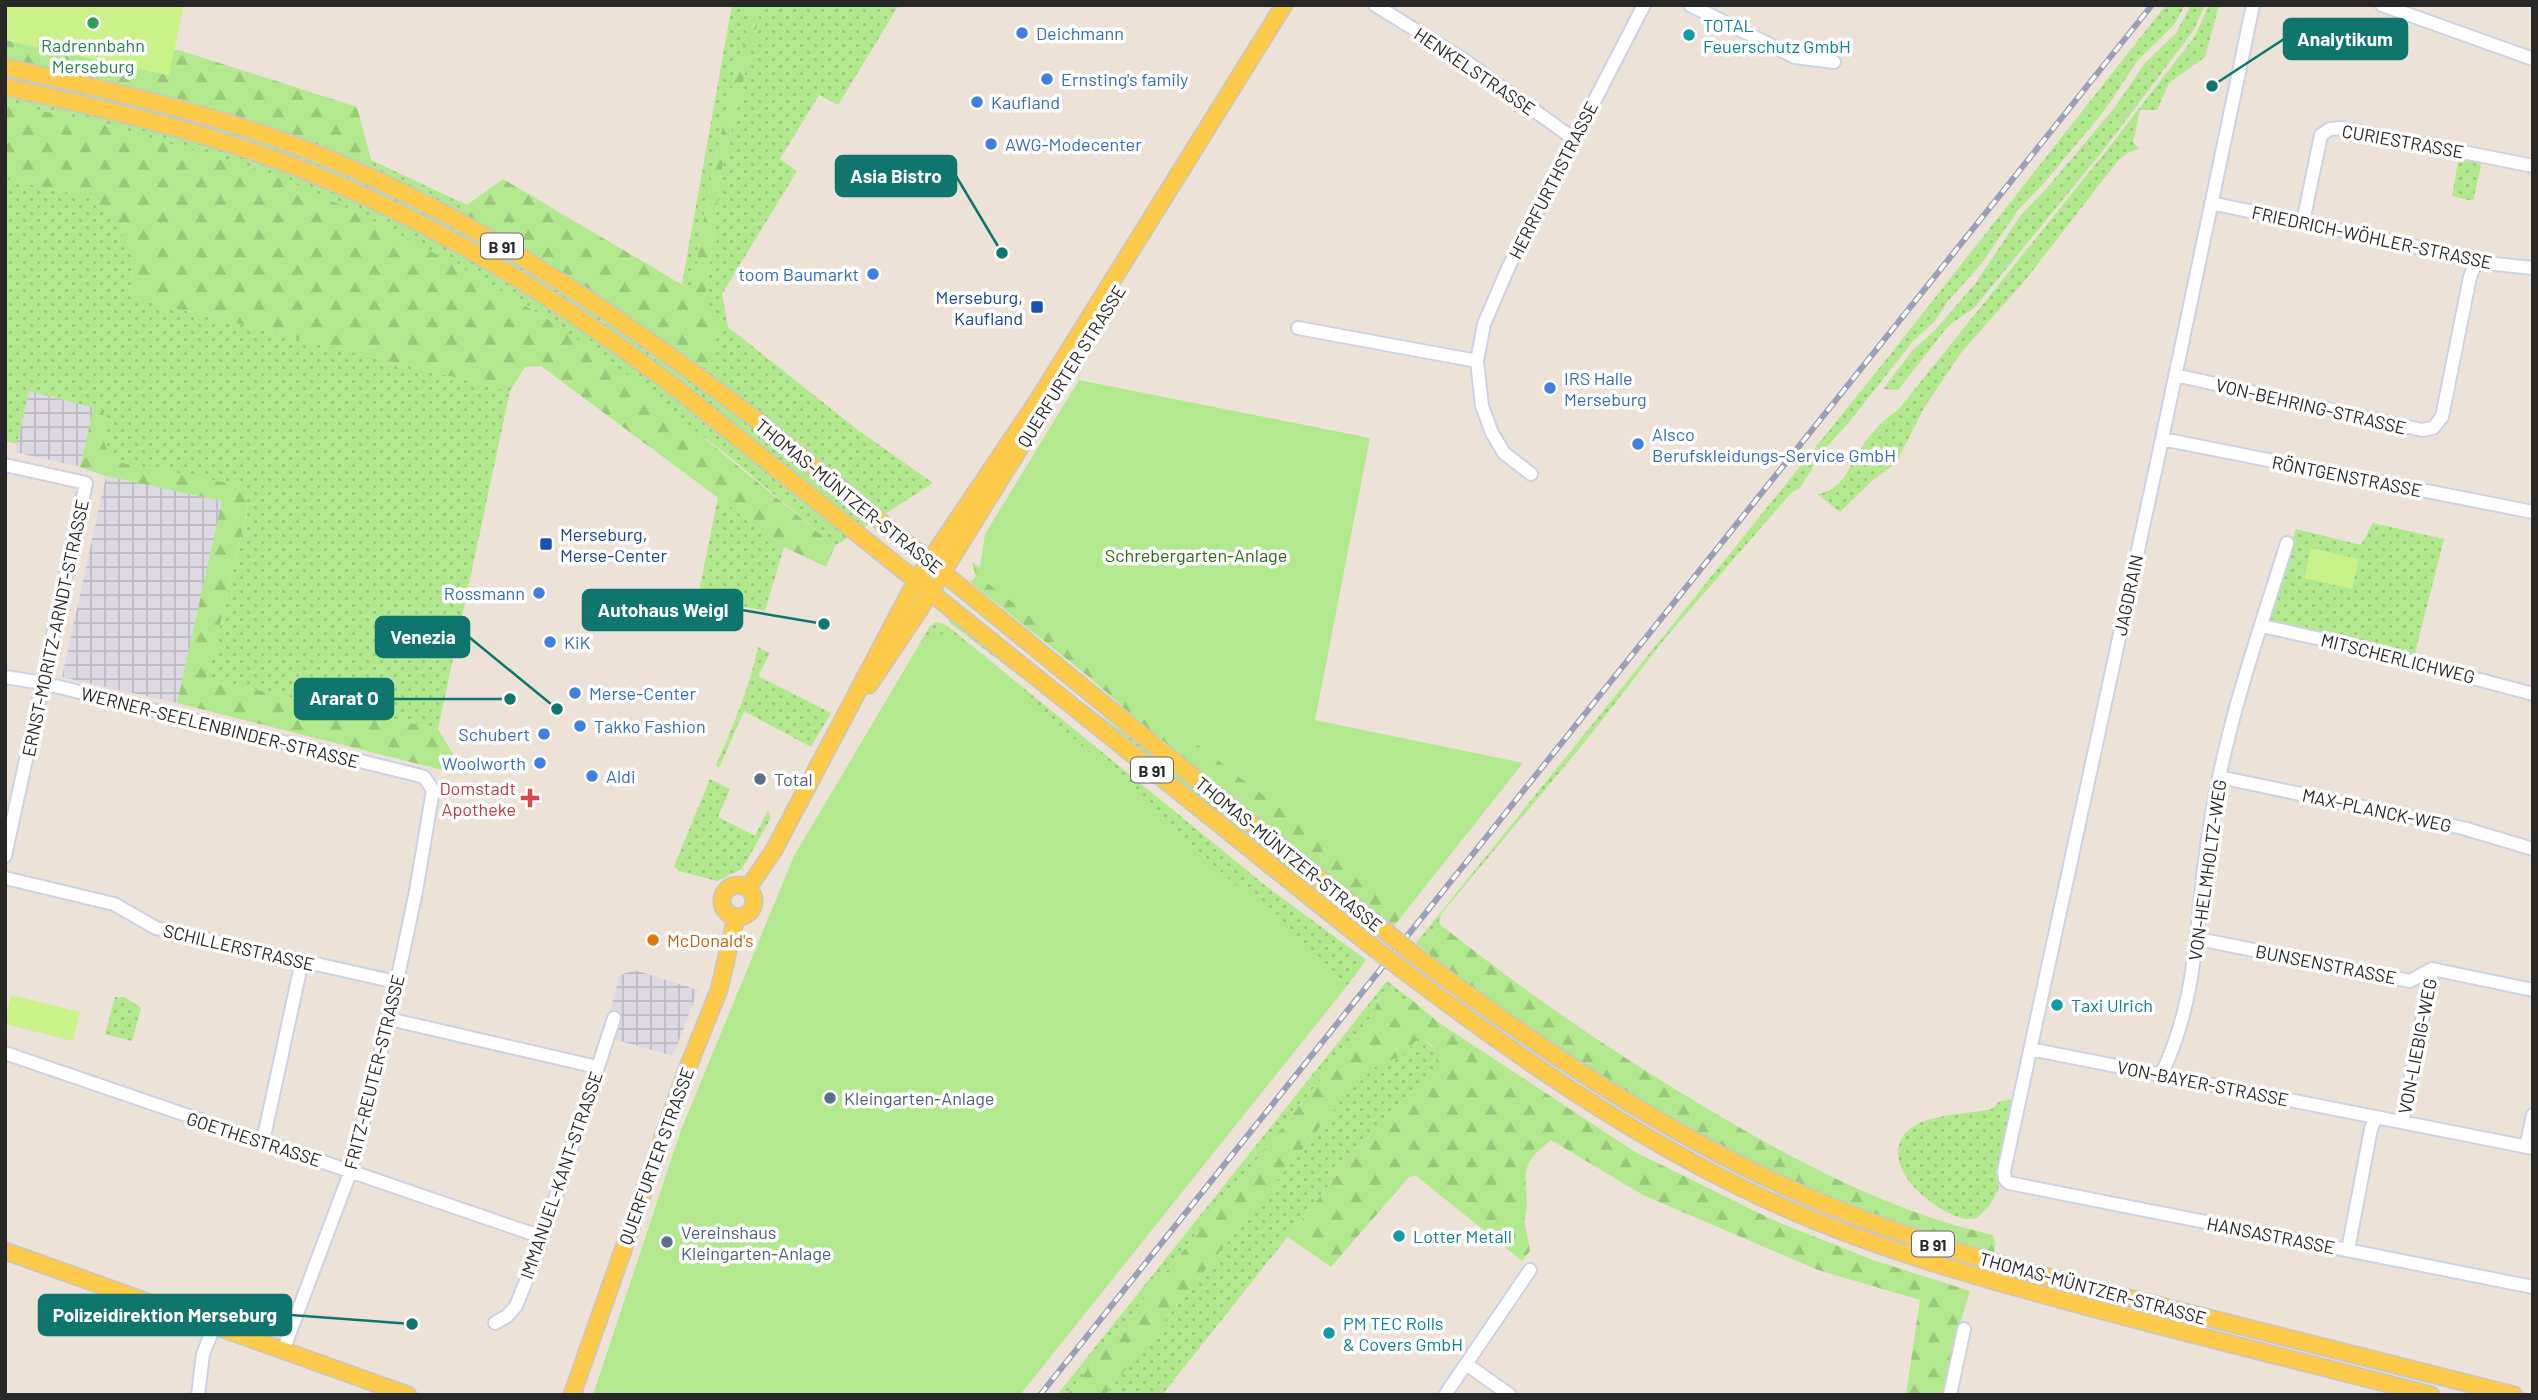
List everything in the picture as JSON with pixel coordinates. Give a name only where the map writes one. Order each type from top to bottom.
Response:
[{"type":"main road","name":"QUERFURTER STRASSE","points":[[748,888],[774,850],[916,581],[1038,400],[1284,5]]},
{"type":"main road","name":"QUERFURTER STRASSE","points":[[841,724],[943,572],[1296,5]]},
{"type":"main road","name":"THOMAS-MÜNTZER-STRASSE","points":[[5,67],[160,102],[274,138],[401,192],[475,230],[586,298],[760,422],[1412,953],[1530,1041],[1632,1106],[1751,1171],[1850,1214],[1956,1252],[2514,1395]]},
{"type":"main road","name":"THOMAS-MÜNTZER-STRASSE","points":[[5,87],[153,121],[267,157],[343,186],[409,216],[473,250],[542,292],[632,354],[1374,948],[1504,1046],[1621,1122],[1731,1182],[1816,1221],[1908,1255],[2006,1286],[2431,1395]]},
{"type":"main road","points":[[733,886],[748,888],[754,896],[752,910],[744,916],[736,917],[725,909],[724,893],[733,886]]},
{"type":"main road","name":"QUERFURTER STRASSE","points":[[572,1395],[679,1090],[719,990],[736,917]]},
{"type":"main road","points":[[5,1251],[408,1395]]},
{"type":"street","name":"HENKELSTRASSE","points":[[1375,5],[1464,60],[1574,139]]},
{"type":"street","name":"HERRFURTHSTRASSE","points":[[1531,474],[1504,453],[1492,433],[1482,406],[1477,360],[1484,324],[1497,291],[1644,5]]},
{"type":"street","points":[[1690,5],[1795,57],[1834,62]]},
{"type":"street","name":"JAGDRAIN","points":[[2009,1183],[2005,1179],[2004,1171],[2253,5]]},
{"type":"street","points":[[2382,5],[2533,59]]},
{"type":"street","name":"CURIESTRASSE","points":[[2303,222],[2321,135],[2330,129],[2342,128],[2533,166]]},
{"type":"street","name":"FRIEDRICH-WÖHLER-STRASSE","points":[[2211,203],[2410,245],[2476,262],[2533,268]]},
{"type":"street","name":"VON-BEHRING-STRASSE","points":[[2175,375],[2422,430],[2434,428],[2442,416],[2470,277],[2476,262]]},
{"type":"street","points":[[1298,328],[1477,360]]},
{"type":"street","name":"RÖNTGENSTRASSE","points":[[2162,439],[2533,512]]},
{"type":"street","name":"ERNST-MORITZ-ARNDT-STRASSE","points":[[5,465],[86,482],[5,856]]},
{"type":"street","name":"VON-HELMHOLTZ-WEG","points":[[2161,1075],[2173,1051],[2192,982],[2205,858],[2219,777],[2287,543]]},
{"type":"street","name":"MITSCHERLICHWEG","points":[[2262,626],[2353,646],[2533,694]]},
{"type":"street","name":"WERNER-SEELENBINDER-STRASSE","points":[[5,677],[43,683],[424,777],[431,784]]},
{"type":"street","name":"MAX-PLANCK-WEG","points":[[2219,777],[2463,828],[2533,849]]},
{"type":"street","name":"FRITZ-REUTER-STRASSE","points":[[283,1351],[351,1170],[397,982],[432,800],[431,784]]},
{"type":"street","name":"SCHILLERSTRASSE","points":[[5,878],[114,904],[156,928],[397,982]]},
{"type":"street","name":"BUNSENSTRASSE","points":[[2198,939],[2410,981],[2432,969],[2533,990]]},
{"type":"street","points":[[263,1141],[302,961]]},
{"type":"street","name":"VON-LIEBIG-WEG","points":[[2402,1122],[2432,969]]},
{"type":"street","name":"IMMANUEL-KANT-STRASSE","points":[[495,1323],[507,1316],[516,1306],[542,1237],[614,1018]]},
{"type":"street","points":[[388,1019],[597,1068]]},
{"type":"street","name":"VON-BAYER-STRASSE","points":[[2030,1049],[2530,1148]]},
{"type":"street","name":"GOETHESTRASSE","points":[[5,1053],[542,1237]]},
{"type":"street","points":[[2530,1148],[2533,1115]]},
{"type":"street","points":[[2348,1250],[2371,1129],[2376,1118]]},
{"type":"street","name":"HANSASTRASSE","points":[[2009,1183],[2533,1287]]},
{"type":"street","points":[[1445,1395],[1530,1270]]},
{"type":"street","points":[[198,1395],[203,1354],[214,1327]]},
{"type":"street","points":[[1950,1395],[1964,1329]]},
{"type":"street","points":[[1466,1364],[1510,1395]]},
{"type":"shaded area","points":[[29,391],[94,406],[80,467],[15,452]]},
{"type":"shaded area","points":[[106,476],[222,501],[177,703],[62,677]]},
{"type":"shaded area","points":[[635,970],[698,990],[673,1056],[603,1036],[620,975]]},
{"type":"green space","name":"Radrennbahn Merseburg","points":[[5,5],[184,5],[169,75],[5,40]]},
{"type":"green space","points":[[732,5],[753,5],[719,144],[704,215],[694,286],[691,290],[682,284]]},
{"type":"green space","points":[[753,5],[762,5],[721,172],[705,300],[719,326],[711,362],[704,368],[563,274],[462,213],[467,205],[503,179],[691,290],[694,286],[704,215],[719,144]]},
{"type":"green space","points":[[762,5],[899,5],[838,105],[819,95],[780,159],[797,171],[722,294],[728,327],[858,430],[933,483],[835,546],[731,458],[552,322],[473,274],[273,174],[89,120],[5,104],[5,60],[78,75],[218,111],[266,126],[367,165],[371,160],[467,205],[462,213],[563,274],[704,368],[711,362],[714,337],[714,322],[705,301],[721,172]]},
{"type":"green space","points":[[2166,5],[2185,5],[2174,25],[2138,60],[2104,111],[2018,210],[1982,263],[1948,301],[1934,322],[1913,341],[1823,451],[1800,488],[1791,493],[1667,636],[1589,737],[1441,914],[1439,922],[1442,926],[1416,943],[1881,366]]},
{"type":"green space","points":[[2191,5],[2205,5],[2193,31],[2105,148],[1974,308],[1949,325],[1898,390],[1883,389],[1912,351],[1935,330],[1975,284],[2021,215],[2115,107],[2145,63],[2176,33]]},
{"type":"green space","points":[[2209,5],[2219,5],[2205,57],[2169,83],[2157,110],[2140,110],[2133,142],[2139,149],[2127,153],[2117,162],[2026,279],[1960,354],[1924,408],[1896,463],[1873,480],[1840,512],[1817,494],[1840,483],[1871,435],[1883,421],[1898,410],[2111,145],[2195,36]]},
{"type":"green space","points":[[5,40],[168,75],[174,50],[179,50],[357,107],[371,160],[367,165],[266,126],[218,111],[78,75],[5,60]]},
{"type":"green space","points":[[5,104],[89,120],[273,174],[368,218],[473,274],[552,322],[624,372],[835,546],[826,567],[784,547],[541,366],[525,367],[510,391],[130,297],[133,249],[94,198],[5,179]]},
{"type":"green space","points":[[2459,156],[2482,161],[2473,201],[2452,196]]},
{"type":"green space","points":[[5,179],[94,198],[133,249],[130,297],[510,391],[438,729],[207,679],[248,508],[239,485],[112,461],[102,436],[103,410],[29,391],[17,444],[5,441]]},
{"type":"green space","name":"Schrebergarten-Anlage","points":[[1079,380],[1370,438],[1315,720],[1523,763],[1409,907],[989,584],[980,567],[985,534]]},
{"type":"green space","points":[[94,406],[104,410],[102,436],[112,461],[239,485],[248,507],[207,679],[438,729],[454,756],[450,772],[177,703],[222,501],[106,476],[80,467]]},
{"type":"green space","points":[[718,497],[784,547],[765,611],[698,597]]},
{"type":"green space","points":[[2373,523],[2444,539],[2414,657],[2266,622],[2296,529],[2361,545]]},
{"type":"green space","points":[[2311,548],[2359,559],[2352,589],[2304,578]]},
{"type":"green space","points":[[972,562],[980,567],[989,584],[1409,907],[1394,926],[1186,763],[1089,677],[970,582],[976,576]]},
{"type":"green space","points":[[949,619],[1140,768],[1348,940],[1052,701],[949,622]]},
{"type":"green space","points":[[936,622],[944,624],[960,636],[1266,886],[1366,960],[1347,986],[969,644],[927,639],[913,655],[930,626]]},
{"type":"green space","points":[[946,633],[969,644],[1347,986],[1020,1395],[593,1395],[681,1130],[794,856],[913,655],[927,639]]},
{"type":"green space","points":[[758,647],[770,653],[758,676],[831,713],[811,747],[744,711],[719,768],[716,765],[745,693]]},
{"type":"green space","points":[[1085,704],[1170,767],[1372,935],[1368,939],[1179,786]]},
{"type":"green space","points":[[710,779],[730,789],[718,817],[755,836],[768,810],[771,818],[742,869],[717,881],[679,871],[674,866]]},
{"type":"green space","points":[[1442,926],[1570,1020],[1703,1106],[1772,1146],[1843,1182],[1917,1213],[1993,1235],[1994,1255],[1863,1212],[1780,1177],[1681,1128],[1505,1017],[1416,943]]},
{"type":"green space","points":[[1387,981],[1413,1001],[1386,995],[1378,999],[1374,1013],[1067,1395],[1057,1395]]},
{"type":"green space","points":[[11,995],[80,1012],[73,1041],[5,1024]]},
{"type":"green space","points":[[1386,995],[1413,1001],[1438,1022],[1635,1152],[1773,1220],[1873,1260],[1970,1291],[1958,1330],[1945,1395],[1906,1395],[1920,1300],[1818,1270],[1643,1195],[1551,1140],[1527,1167],[1525,1221],[1530,1251],[1522,1261],[1415,1175],[1408,1178],[1331,1267],[1288,1237],[1363,1142],[1434,1068],[1436,1053],[1428,1042],[1419,1037],[1402,1056],[1377,1065],[1348,1092],[1105,1395],[1067,1395],[1374,1013],[1378,999]]},
{"type":"green space","points":[[115,997],[125,997],[141,1008],[132,1041],[105,1034]]},
{"type":"green space","points":[[1418,1037],[1423,1038],[1437,1054],[1434,1068],[1363,1142],[1162,1395],[1105,1395],[1348,1092],[1377,1065],[1402,1056]]},
{"type":"green space","points":[[2015,1099],[1996,1172],[1999,1189],[1989,1206],[1977,1218],[1963,1219],[1950,1213],[1924,1197],[1913,1186],[1904,1174],[1898,1148],[1911,1128],[1921,1122],[1944,1116],[1991,1109],[2000,1101]]},
{"type":"railway","points":[[1040,1395],[2152,5]]},
{"type":"place","name":"Radrennbahn Merseburg","points":[[93,23]]},
{"type":"place","name":"Deichmann","points":[[1022,33]]},
{"type":"place","name":"TOTAL Feuerschutz GmbH","points":[[1689,35]]},
{"type":"place","name":"Ernsting's family","points":[[1047,79]]},
{"type":"place","name":"Analytikum","points":[[2212,86]]},
{"type":"place","name":"Kaufland","points":[[977,102]]},
{"type":"place","name":"AWG-Modecenter","points":[[991,144]]},
{"type":"place","name":"Asia Bistro","points":[[1002,253]]},
{"type":"place","name":"toom Baumarkt","points":[[873,274]]},
{"type":"place","name":"Merseburg, Kaufland","points":[[1037,307]]},
{"type":"place","name":"IRS Halle Merseburg","points":[[1550,388]]},
{"type":"place","name":"Alsco Berufskleidungs-Service GmbH","points":[[1638,444]]},
{"type":"place","name":"Merseburg, Merse-Center","points":[[546,544]]},
{"type":"place","name":"Rossmann","points":[[539,593]]},
{"type":"place","name":"Autohaus Weigl","points":[[824,624]]},
{"type":"place","name":"KiK","points":[[550,642]]},
{"type":"place","name":"Merse-Center","points":[[575,693]]},
{"type":"place","name":"Ararat O","points":[[510,699]]},
{"type":"place","name":"Venezia","points":[[557,709]]},
{"type":"place","name":"Takko Fashion","points":[[580,726]]},
{"type":"place","name":"Schubert","points":[[544,734]]},
{"type":"place","name":"Woolworth","points":[[540,763]]},
{"type":"place","name":"Aldi","points":[[592,776]]},
{"type":"place","name":"Total","points":[[760,779]]},
{"type":"place","name":"Domstadt Apotheke","points":[[530,798]]},
{"type":"place","name":"McDonald's","points":[[653,940]]},
{"type":"place","name":"Taxi Ulrich","points":[[2057,1005]]},
{"type":"place","name":"Kleingarten-Anlage","points":[[830,1098]]},
{"type":"place","name":"Lotter Metall","points":[[1399,1236]]},
{"type":"place","name":"Vereinshaus Kleingarten-Anlage","points":[[667,1242]]},
{"type":"place","name":"Polizeidirektion Merseburg","points":[[412,1324]]},
{"type":"place","name":"PM TEC Rolls & Covers GmbH","points":[[1329,1333]]}]
